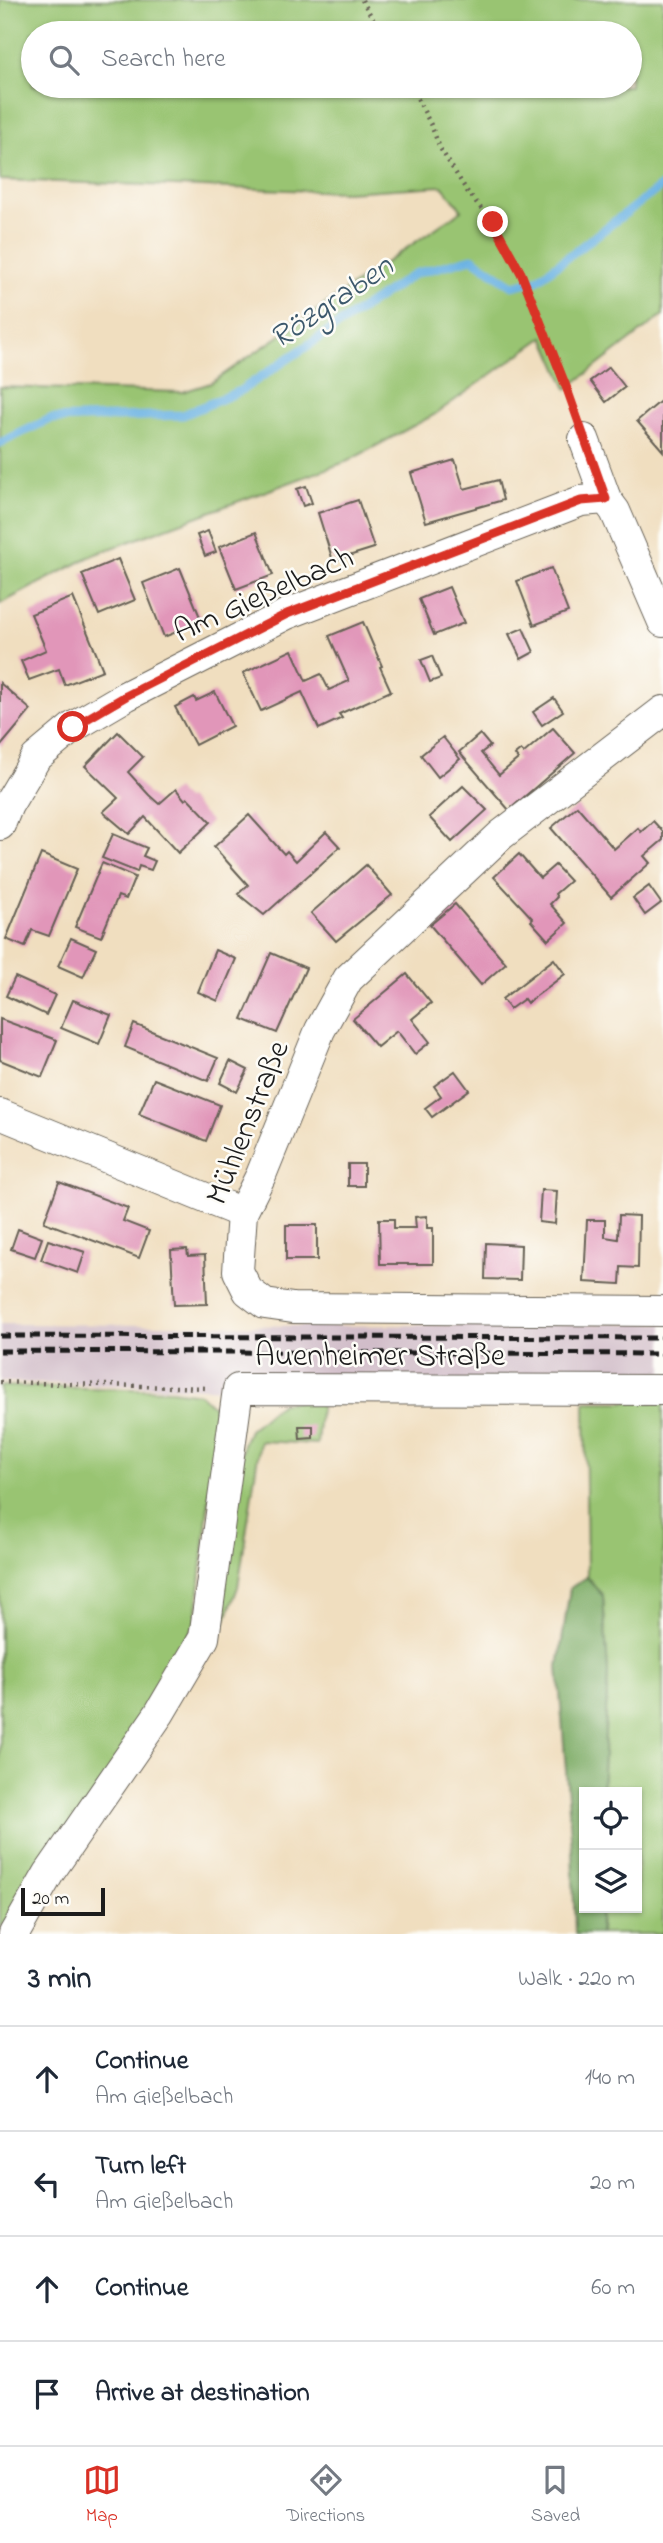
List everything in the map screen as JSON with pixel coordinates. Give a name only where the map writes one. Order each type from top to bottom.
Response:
[{"type":"street","points":[[584,439],[606,499],[615,510],[663,622]]},
{"type":"street","name":"Am Gießelbach","points":[[0,825],[8,804],[36,758],[73,727],[126,696],[287,614],[581,501],[606,499]]},
{"type":"street","name":"Mühlenstraße","points":[[663,711],[501,835],[348,979],[320,1030],[261,1175],[242,1213],[238,1271],[248,1292],[265,1304],[293,1308],[663,1311]]},
{"type":"street","points":[[0,1114],[242,1213]]},
{"type":"street","name":"Auenheimer Straße","points":[[14,1934],[49,1873],[159,1714],[204,1638],[238,1389],[663,1390]]},
{"type":"path","points":[[362,0],[374,21]]},
{"type":"path","points":[[417,98],[440,148],[467,191],[497,228],[521,273],[584,439]]},
{"type":"path","points":[[0,1382],[238,1389]]},
{"type":"shaded area","points":[[663,1323],[663,1390],[238,1389],[0,1382],[0,1324],[318,1326]]},
{"type":"green space","points":[[0,0],[663,0],[663,315],[567,389],[544,337],[434,415],[348,461],[93,555],[0,604],[0,387],[182,392],[211,383],[462,210],[442,186],[346,192],[0,180]]},
{"type":"green space","points":[[0,1386],[172,1390],[200,1394],[218,1411],[196,1621],[144,1723],[0,1929]]},
{"type":"green space","points":[[321,1400],[317,1444],[260,1441],[238,1587],[215,1648],[243,1444],[249,1430],[281,1403]]},
{"type":"green space","points":[[585,1402],[663,1402],[663,1934],[600,1934],[601,1913],[642,1913],[642,1787],[602,1787],[608,1672],[603,1596],[587,1577]]},
{"type":"green space","points":[[587,1577],[603,1596],[608,1672],[602,1787],[579,1787],[579,1913],[601,1913],[599,1934],[575,1934],[572,1849],[558,1667],[570,1588]]},
{"type":"building","points":[[609,367],[625,387],[606,402],[590,381]]},
{"type":"building","points":[[663,399],[663,451],[637,421]]},
{"type":"building","points":[[455,460],[464,489],[498,480],[503,500],[426,522],[411,473]]},
{"type":"building","points":[[306,486],[312,503],[303,506],[297,489]]},
{"type":"building","points":[[358,500],[374,548],[333,561],[318,513]]},
{"type":"building","points":[[208,531],[216,552],[205,556],[197,535]]},
{"type":"building","points":[[256,532],[273,575],[236,589],[219,547]]},
{"type":"building","points":[[118,559],[135,600],[99,615],[82,574]]},
{"type":"building","points":[[180,568],[202,622],[164,637],[143,583]]},
{"type":"building","points":[[551,568],[568,612],[534,625],[517,581]]},
{"type":"building","points":[[449,587],[464,623],[434,635],[419,599]]},
{"type":"building","points":[[73,597],[103,670],[65,685],[59,669],[29,680],[21,661],[46,650],[31,614]]},
{"type":"building","points":[[363,622],[391,691],[339,714],[342,718],[319,729],[302,692],[261,711],[243,673],[292,650],[306,681],[321,674],[329,690],[349,681],[329,636]]},
{"type":"building","points":[[523,628],[534,652],[521,659],[509,634]]},
{"type":"building","points":[[432,656],[441,678],[430,682],[421,660]]},
{"type":"building","points":[[0,683],[31,710],[0,747]]},
{"type":"building","points":[[215,692],[232,726],[195,745],[175,707],[194,697],[196,701]]},
{"type":"building","points":[[554,698],[563,711],[542,725],[533,712]]},
{"type":"building","points":[[553,728],[575,753],[509,810],[459,752],[480,734],[490,746],[481,753],[499,775],[518,759],[515,755],[521,750],[524,753]]},
{"type":"building","points":[[118,732],[143,757],[128,772],[149,795],[159,804],[176,789],[211,822],[178,853],[145,817],[129,834],[103,812],[118,798],[85,766]]},
{"type":"building","points":[[443,737],[460,759],[438,777],[421,755]]},
{"type":"building","points":[[463,786],[487,810],[452,842],[429,817]]},
{"type":"building","points":[[577,806],[614,849],[638,828],[641,832],[653,821],[663,832],[663,840],[644,856],[650,863],[611,897],[551,828]]},
{"type":"building","points":[[249,815],[284,854],[287,851],[296,861],[326,832],[340,847],[264,915],[238,894],[248,885],[214,847]]},
{"type":"building","points":[[113,834],[147,848],[143,856],[155,861],[151,870],[139,866],[137,872],[102,858]]},
{"type":"building","points":[[41,854],[77,869],[49,936],[32,930],[25,947],[6,939]]},
{"type":"building","points":[[519,854],[540,878],[555,865],[570,881],[555,894],[557,897],[550,904],[567,923],[548,940],[531,921],[533,919],[494,877]]},
{"type":"building","points":[[102,863],[135,877],[126,899],[118,896],[101,937],[75,927]]},
{"type":"building","points":[[366,865],[392,895],[336,941],[311,913]]},
{"type":"building","points":[[649,886],[661,903],[645,915],[633,898]]},
{"type":"building","points":[[455,904],[506,963],[481,985],[430,925]]},
{"type":"building","points":[[71,938],[96,949],[83,977],[58,966]]},
{"type":"building","points":[[215,950],[236,959],[218,1001],[198,992]]},
{"type":"building","points":[[271,953],[306,968],[277,1033],[242,1019]]},
{"type":"building","points":[[554,959],[565,974],[527,1003],[524,999],[510,1009],[502,999]]},
{"type":"building","points":[[407,974],[431,1003],[412,1019],[430,1042],[415,1054],[397,1031],[377,1047],[353,1019]]},
{"type":"building","points":[[15,977],[55,995],[46,1015],[6,996]]},
{"type":"building","points":[[73,1000],[111,1015],[99,1044],[61,1028]]},
{"type":"building","points":[[0,1019],[57,1040],[42,1077],[0,1060]]},
{"type":"building","points":[[134,1024],[218,1058],[208,1081],[125,1047]]},
{"type":"building","points":[[230,1061],[248,1070],[237,1092],[220,1083]]},
{"type":"building","points":[[455,1071],[469,1090],[432,1117],[425,1108],[441,1096],[434,1086]]},
{"type":"building","points":[[154,1079],[220,1105],[206,1141],[139,1114]]},
{"type":"building","points":[[348,1164],[364,1164],[364,1186],[348,1186]]},
{"type":"building","points":[[59,1182],[128,1208],[123,1221],[149,1231],[139,1258],[44,1222]]},
{"type":"building","points":[[541,1190],[557,1191],[555,1224],[539,1222]]},
{"type":"building","points":[[619,1215],[639,1216],[638,1268],[621,1267],[620,1284],[584,1282],[587,1220],[605,1220],[605,1237],[618,1239]]},
{"type":"building","points":[[427,1216],[427,1228],[433,1228],[433,1264],[380,1264],[379,1219],[394,1219],[394,1228],[416,1228],[415,1217]]},
{"type":"building","points":[[286,1225],[317,1225],[317,1260],[286,1260]]},
{"type":"building","points":[[18,1229],[42,1238],[35,1257],[11,1249]]},
{"type":"building","points":[[48,1240],[85,1252],[78,1273],[41,1260]]},
{"type":"building","points":[[486,1243],[521,1245],[520,1280],[485,1279]]},
{"type":"building","points":[[187,1249],[188,1256],[205,1255],[207,1304],[174,1305],[171,1250]]},
{"type":"building","points":[[299,1426],[313,1426],[313,1438],[300,1439]]},
{"type":"waterway","name":"Rözgraben","points":[[0,443],[50,419],[183,415],[240,391],[414,274],[472,258],[513,286],[537,280],[663,185]]},
{"type":"railway","points":[[0,1336],[663,1338]]},
{"type":"railway","points":[[0,1351],[663,1354]]},
{"type":"route","points":[[73,727],[126,696],[287,614],[581,501],[606,499],[567,389],[544,337],[521,273],[493,222]]}]
